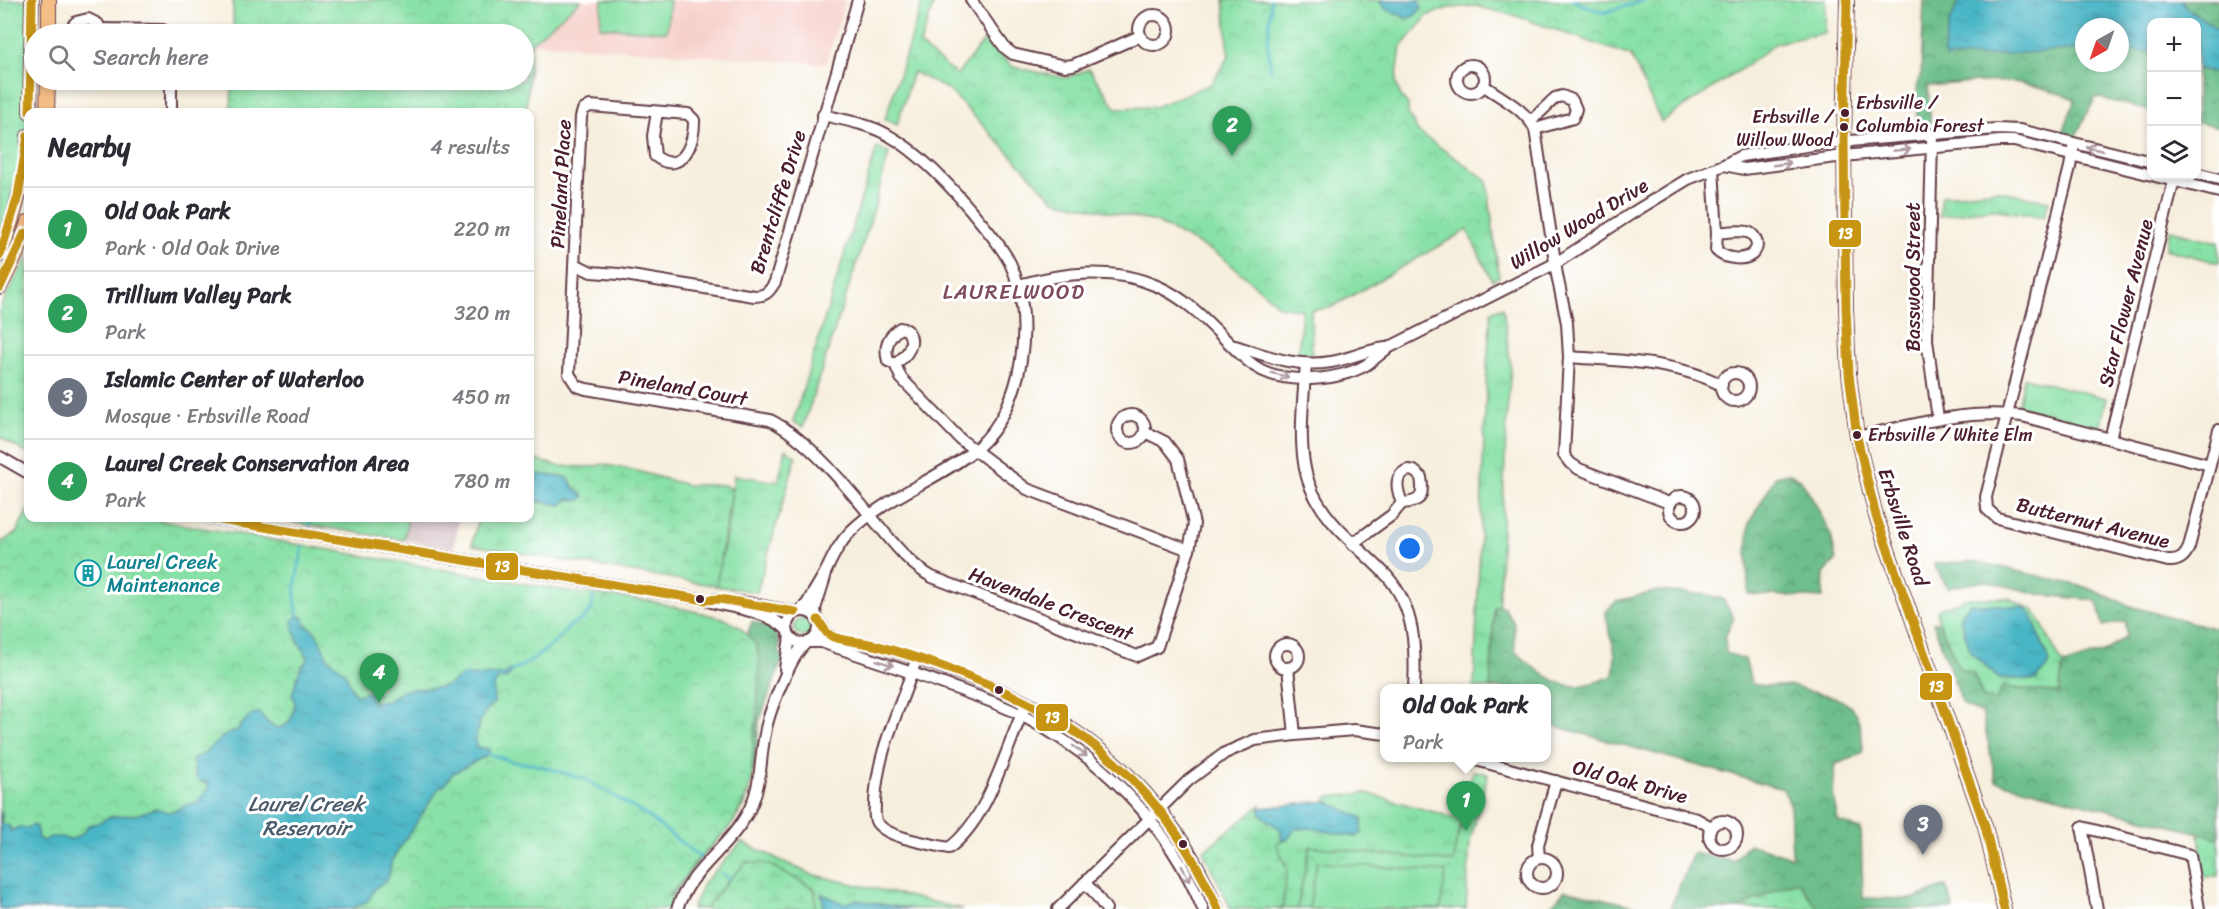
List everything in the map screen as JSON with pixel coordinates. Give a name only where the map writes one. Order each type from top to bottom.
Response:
[{"type":"main road","points":[[32,0],[32,24]]},
{"type":"main road","points":[[48,24],[49,0]]},
{"type":"main road","name":"Erbsville Road","points":[[1847,0],[1844,149],[1847,342],[1857,437],[1876,516],[1985,826],[2004,909]]},
{"type":"main road","points":[[30,90],[30,108]]},
{"type":"main road","points":[[47,108],[48,90]]},
{"type":"main road","points":[[0,255],[19,199],[24,172]]},
{"type":"main road","points":[[0,286],[24,235]]},
{"type":"street","name":"Brentcliffe Drive","points":[[575,264],[591,272],[619,274],[763,296],[770,292],[858,0]]},
{"type":"street","points":[[971,0],[1005,48],[1012,54],[1065,66],[1073,65],[1140,36]]},
{"type":"street","points":[[75,24],[81,19],[94,21],[96,24]]},
{"type":"street","points":[[1484,85],[1523,112],[1533,125],[1567,323],[1569,357],[1564,455],[1579,469],[1669,503]]},
{"type":"street","points":[[171,90],[171,108]]},
{"type":"street","name":"Pineland Place","points":[[575,264],[583,110],[590,106],[688,114],[694,120],[695,126],[685,156],[680,161],[670,163],[655,156],[653,136],[657,112]]},
{"type":"street","points":[[781,685],[788,619],[807,604],[841,541],[870,515],[947,469],[986,440],[1002,415],[1016,384],[1023,350],[1024,314],[1018,285],[1010,263],[999,244],[979,220],[912,149],[869,127],[823,115]]},
{"type":"street","points":[[1844,149],[1932,135],[1996,129],[2020,130],[2073,150],[2147,173]]},
{"type":"street","name":"Basswood Street","points":[[1932,135],[1928,340],[1938,419]]},
{"type":"street","points":[[1844,149],[1932,147],[2014,141],[2147,161]]},
{"type":"street","name":"Willow Wood Drive","points":[[1018,285],[1050,276],[1084,273],[1108,273],[1130,277],[1155,285],[1177,296],[1193,308],[1249,363],[1273,374],[1305,379],[1344,374],[1366,365],[1388,348],[1556,263],[1688,179],[1724,165],[1744,169],[1844,149]]},
{"type":"street","name":"Butternut Avenue","points":[[2073,150],[1986,497],[1988,509],[1998,518],[2168,561],[2183,558],[2189,547],[2219,430]]},
{"type":"street","points":[[1713,169],[1717,233]]},
{"type":"street","points":[[2201,174],[2219,179]]},
{"type":"street","name":"Star Flower Avenue","points":[[2110,439],[2175,180]]},
{"type":"street","points":[[2181,180],[2219,192]]},
{"type":"street","name":"Pineland Court","points":[[575,264],[569,374],[577,386],[770,420],[803,442],[870,515]]},
{"type":"street","name":"Willow Wood Drive","points":[[1232,345],[1271,358],[1306,365],[1334,362],[1369,350],[1388,348]]},
{"type":"street","points":[[1569,357],[1612,359],[1662,366],[1722,385]]},
{"type":"street","points":[[895,364],[902,378],[960,439],[1027,489],[1189,550]]},
{"type":"street","points":[[1306,365],[1302,460],[1308,483],[1317,502],[1332,524],[1388,578],[1403,603],[1414,634],[1416,658],[1414,684]]},
{"type":"street","points":[[1857,437],[1938,419],[1973,415],[2007,415],[2210,465]]},
{"type":"street","name":"Havendale Crescent","points":[[870,515],[909,561],[932,577],[1137,656],[1157,647],[1189,550],[1194,524],[1178,459],[1165,442],[1145,432]]},
{"type":"street","points":[[0,457],[24,471]]},
{"type":"street","points":[[1352,543],[1392,515],[1402,503]]},
{"type":"street","points":[[233,522],[705,600],[777,621],[797,642],[821,642],[912,672],[1021,715],[1064,740],[1100,767],[1127,792],[1167,842],[1184,869],[1203,909]]},
{"type":"street","points":[[677,909],[695,875],[735,833],[749,812],[759,784],[765,733],[781,685],[800,649],[819,631],[815,609],[826,571]]},
{"type":"street","points":[[705,600],[720,599],[808,611],[833,637],[871,644],[917,659],[998,690],[1067,726],[1104,753],[1160,808],[1197,864],[1218,909]]},
{"type":"street","points":[[917,659],[884,744],[876,786],[875,819],[888,832],[949,848],[963,838],[996,781],[1026,704]]},
{"type":"street","points":[[1288,668],[1295,735]]},
{"type":"street","points":[[1058,909],[1189,780],[1225,753],[1256,740],[1295,735],[1354,730],[1380,733]]},
{"type":"street","name":"Old Oak Drive","points":[[1483,762],[1697,819],[1711,827]]},
{"type":"street","points":[[1539,858],[1538,845],[1556,781]]},
{"type":"street","points":[[2097,909],[2082,827],[2190,855],[2199,909]]},
{"type":"street","points":[[1084,883],[1106,909]]},
{"type":"shaded area","points":[[541,0],[845,0],[826,64],[534,43],[534,30]]},
{"type":"shaded area","points":[[407,522],[458,522],[454,549],[404,540]]},
{"type":"green space","points":[[0,0],[33,0],[32,24],[24,24],[24,90],[30,90],[29,108],[24,108],[24,149],[0,250]]},
{"type":"green space","points":[[233,0],[581,0],[534,40],[534,24],[233,24]]},
{"type":"green space","points":[[602,0],[670,0],[667,32],[600,27]]},
{"type":"green space","points":[[923,0],[935,0],[920,45],[957,75],[985,39],[1013,67],[1066,78],[1089,69],[1116,108],[1155,107],[1211,84],[1229,56],[1224,0],[1826,0],[1825,33],[1776,43],[1749,64],[1661,122],[1631,56],[1516,16],[1475,6],[1449,8],[1428,15],[1401,48],[1397,86],[1408,104],[1408,113],[1418,132],[1487,180],[1499,277],[1492,280],[1467,230],[1330,308],[1311,310],[1312,354],[1298,354],[1302,310],[1279,306],[1221,256],[1156,222],[1054,200],[949,90],[913,72],[897,125],[885,119]]},
{"type":"green space","points":[[1924,0],[1960,0],[1950,21],[2045,50],[2075,49],[2075,72],[2129,72],[2129,51],[2147,52],[2147,110],[2096,97],[2075,137],[2062,135],[2075,99],[2020,83],[1970,82],[1928,86],[1931,127],[1917,127],[1917,88],[1921,73]]},
{"type":"green space","points":[[2182,0],[2219,0],[2219,31],[2185,6]]},
{"type":"green space","points":[[2201,69],[2219,74],[2219,127],[2201,123]]},
{"type":"green space","points":[[232,90],[528,90],[526,108],[231,108]]},
{"type":"green space","points":[[877,147],[889,153],[872,216],[803,427],[793,422]]},
{"type":"green space","points":[[1997,190],[2049,201],[2044,217],[1991,209],[1940,216],[1941,196]]},
{"type":"green space","points":[[2170,230],[2219,242],[2219,263],[2165,249]]},
{"type":"green space","points":[[24,263],[24,452],[0,437],[0,307]]},
{"type":"green space","points":[[1503,307],[1511,368],[1495,684],[1474,684],[1487,365],[1491,312]]},
{"type":"green space","points":[[2024,378],[2107,398],[2100,428],[2018,407]]},
{"type":"green space","points":[[786,449],[796,457],[757,592],[716,586],[727,531],[734,475],[778,482]]},
{"type":"green space","points":[[534,459],[558,466],[592,467],[603,464],[687,485],[725,485],[732,489],[716,586],[472,545],[477,522],[534,522],[534,501],[561,505],[568,499],[583,496],[568,478],[534,474]]},
{"type":"green space","points":[[1788,473],[1801,480],[1831,535],[1836,560],[1824,574],[1823,598],[1748,594],[1749,523],[1776,476]]},
{"type":"green space","points":[[24,517],[24,522],[168,522],[574,592],[650,601],[723,618],[740,627],[756,645],[759,660],[757,718],[749,790],[733,823],[669,894],[673,897],[669,909],[0,909],[0,543],[16,533]]},
{"type":"green space","points":[[289,522],[407,522],[404,540]]},
{"type":"green space","points":[[1975,561],[2085,587],[2133,607],[2219,629],[2219,838],[1996,781],[1982,713],[1963,705],[1933,622],[1939,622],[1959,668],[1973,673],[1984,699],[1996,701],[2002,687],[2059,693],[2063,665],[2106,651],[2126,636],[2126,621],[2103,626],[2098,604],[2094,600],[2043,595],[1985,581],[1948,588],[1933,564]]},
{"type":"green space","points":[[1659,591],[1708,595],[1723,599],[1734,618],[1725,637],[1726,653],[1745,659],[1752,684],[1795,687],[1837,698],[1846,703],[1857,717],[1863,752],[1836,764],[1833,793],[1839,822],[1861,829],[1863,898],[1912,899],[1946,886],[1954,909],[1818,909],[1798,881],[1739,909],[1670,909],[1693,853],[1733,861],[1749,844],[1792,857],[1790,804],[1783,789],[1551,725],[1551,684],[1490,684],[1494,607],[1503,606],[1514,623],[1515,651],[1550,679],[1567,685],[1581,686],[1613,676],[1615,654],[1605,612],[1617,601]]},
{"type":"green space","points":[[1968,598],[2009,598],[2035,611],[2063,665],[2059,693],[2003,687],[1996,701],[1984,699],[1973,673],[1959,668],[1939,622],[1937,610]],"holes":[[[1970,603],[2036,680],[1998,678],[1970,650],[1960,617]]]},
{"type":"green space","points":[[803,618],[809,621],[812,627],[809,633],[803,636],[797,633],[794,627],[797,621]]},
{"type":"green space","points":[[752,621],[765,625],[774,632],[779,641],[779,654],[784,656],[759,722],[755,764],[745,804],[733,823],[695,866],[673,896],[669,909],[665,909],[694,825],[744,664]]},
{"type":"green space","points":[[1473,771],[1488,774],[1470,842],[1466,909],[1297,909],[1310,846],[1454,862],[1456,843],[1463,820],[1459,818]]},
{"type":"green space","points":[[1366,793],[1463,820],[1456,843],[1454,862],[1310,847],[1297,909],[1274,909],[1283,907],[1276,843],[1287,840],[1295,829],[1362,818],[1326,801],[1327,797]]},
{"type":"green space","points":[[1261,805],[1260,814],[1281,830],[1282,840],[1276,843],[1287,869],[1283,907],[1231,909],[1203,851]]},
{"type":"green space","points":[[2199,833],[2219,838],[2219,876],[2204,877]]},
{"type":"green space","points":[[742,842],[810,874],[963,909],[912,909],[856,900],[845,904],[822,894],[824,909],[815,909],[815,889],[768,864],[747,862],[705,909],[692,909],[703,884]]},
{"type":"green space","points":[[747,862],[768,864],[815,889],[815,909],[705,909]]},
{"type":"green space","points":[[1317,862],[1446,872],[1440,909],[1309,909]]},
{"type":"green space","points":[[1798,881],[1818,909],[1739,909],[1773,891]]},
{"type":"green space","points":[[1565,890],[1649,909],[1548,909]]},
{"type":"water","points":[[1382,0],[1418,0],[1422,8],[1414,16],[1406,19],[1387,10],[1380,2]]},
{"type":"water","points":[[1960,0],[2182,0],[2185,6],[2219,31],[2219,74],[2201,69],[2201,18],[2147,18],[2147,52],[2129,51],[2129,18],[2075,18],[2075,50],[1946,58],[1943,52],[1950,21]]},
{"type":"water","points":[[534,474],[568,478],[575,489],[584,496],[580,501],[568,499],[561,505],[534,501]]},
{"type":"water","points":[[1970,603],[2024,607],[2032,616],[2050,663],[2036,680],[1998,678],[1970,650],[1960,617]]},
{"type":"water","name":"Laurel Creek Reservoir","points":[[298,615],[303,617],[307,626],[318,636],[325,653],[332,662],[346,674],[355,693],[357,695],[371,691],[373,702],[389,701],[394,695],[407,690],[447,685],[465,674],[506,674],[512,671],[507,678],[499,679],[494,685],[494,703],[482,717],[478,729],[476,747],[489,749],[489,754],[452,774],[444,786],[439,788],[392,860],[389,876],[385,882],[375,888],[368,901],[351,909],[0,909],[0,815],[2,813],[1,824],[10,826],[10,831],[33,825],[36,826],[38,838],[43,841],[56,837],[70,840],[83,832],[88,825],[109,817],[139,814],[156,808],[168,812],[177,810],[198,802],[208,788],[207,782],[202,783],[194,774],[192,761],[194,758],[236,731],[252,714],[260,713],[268,723],[276,728],[285,726],[291,719],[295,703],[292,694],[301,667],[309,659],[298,641],[293,626],[292,621]]},
{"type":"water","points":[[1326,801],[1362,818],[1362,833],[1355,837],[1310,828],[1295,829],[1287,840],[1282,840],[1281,830],[1260,814],[1260,808]]},
{"type":"water","points":[[822,894],[845,904],[856,900],[912,909],[824,909]]},
{"type":"waterway","points":[[1271,0],[1268,45],[1271,71]]},
{"type":"waterway","points":[[1572,0],[1603,13],[1645,0]]},
{"type":"waterway","points":[[309,526],[310,522]]},
{"type":"waterway","points":[[298,615],[295,589],[303,546]]},
{"type":"waterway","points":[[512,671],[531,661],[553,644],[572,624],[582,620],[592,609],[593,598]]},
{"type":"waterway","points":[[489,754],[585,779],[647,816],[701,858]]},
{"type":"waterway","points":[[721,873],[730,879]]},
{"type":"transit line","name":"13","points":[[32,0],[32,24]]},
{"type":"transit line","name":"13","points":[[1847,0],[1844,142],[1846,308],[1849,374],[1857,437],[1876,516],[1985,826],[2004,909]]},
{"type":"transit line","name":"13","points":[[30,90],[30,108]]},
{"type":"transit line","name":"13","points":[[0,255],[18,196],[24,160]]},
{"type":"transit line","name":"13","points":[[0,287],[24,235]]},
{"type":"transit line","name":"13","points":[[233,522],[705,600],[720,599],[795,612]]},
{"type":"transit line","name":"13","points":[[818,620],[827,633],[833,637],[882,647],[939,665],[991,686],[1039,709],[1083,737],[1123,770],[1158,809],[1190,855],[1218,909]]},
{"type":"place","name":"Erbsville / Columbia Forest","points":[[1845,113]]},
{"type":"place","name":"Erbsville / Willow Wood","points":[[1844,127]]},
{"type":"place","name":"Trillium Valley Park","points":[[1232,156]]},
{"type":"place","name":"Erbsville / White Elm","points":[[1857,435]]},
{"type":"place","name":"Laurel Creek Maintenance","points":[[88,573]]},
{"type":"place","name":"Laurel Creek Conservation Area","points":[[379,703]]},
{"type":"place","name":"Old Oak Park","points":[[1466,831]]},
{"type":"place","name":"Islamic Center of Waterloo","points":[[1923,855]]},
{"type":"district","name":"LAURELWOOD","points":[[1014,292]]}]
